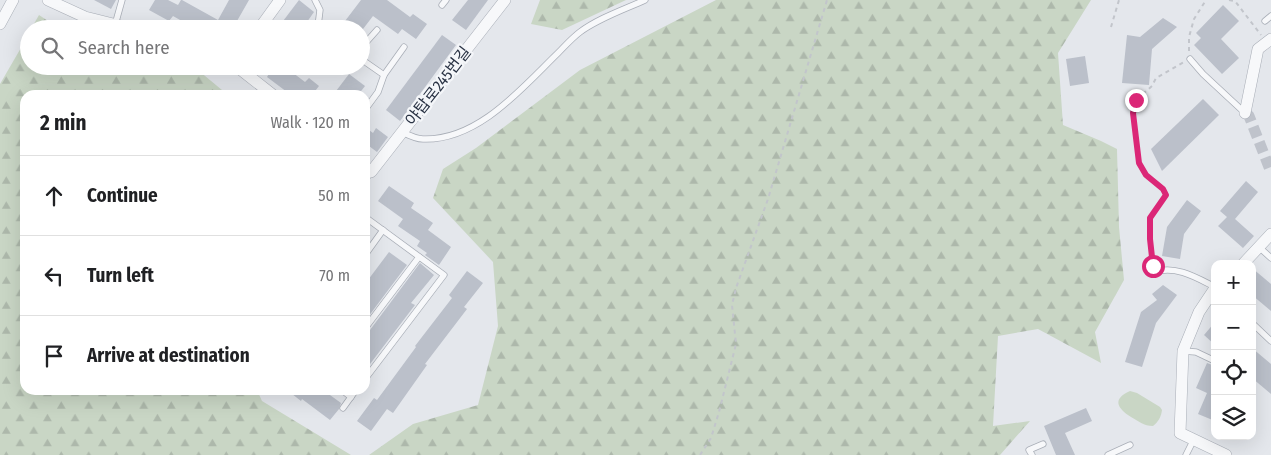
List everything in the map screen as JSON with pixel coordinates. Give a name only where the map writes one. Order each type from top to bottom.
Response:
[{"type":"street","points":[[0,24],[13,0]]},
{"type":"street","points":[[48,0],[85,17],[96,20]]},
{"type":"street","points":[[266,20],[280,0]]},
{"type":"street","name":"야탑로245번길","points":[[370,169],[402,132],[505,0]]},
{"type":"street","points":[[1245,113],[1258,49],[1269,41]]},
{"type":"street","points":[[247,75],[267,90]]},
{"type":"street","points":[[1247,260],[1271,234]]},
{"type":"street","points":[[1211,293],[1199,312],[1182,350],[1180,433],[1226,455]]},
{"type":"lane","points":[[116,20],[122,0]]},
{"type":"lane","points":[[316,0],[320,10],[319,20]]},
{"type":"lane","points":[[402,132],[422,139],[442,138],[464,131],[504,104],[580,32],[645,0]]},
{"type":"lane","points":[[1265,21],[1271,16]]},
{"type":"lane","points":[[370,38],[377,30]]},
{"type":"lane","points":[[370,103],[378,92],[384,75],[404,47]]},
{"type":"lane","points":[[1190,59],[1203,74],[1245,113]]},
{"type":"lane","points":[[370,65],[384,75]]},
{"type":"lane","points":[[370,221],[444,275],[370,372]]},
{"type":"lane","points":[[370,249],[383,230]]},
{"type":"lane","points":[[1259,247],[1271,258]]},
{"type":"lane","points":[[370,322],[419,256]]},
{"type":"lane","points":[[1155,272],[1161,270],[1190,274],[1211,285]]},
{"type":"lane","points":[[1256,327],[1271,340]]},
{"type":"lane","points":[[1182,350],[1196,352],[1211,360]]},
{"type":"lane","points":[[343,408],[351,397],[348,395]]},
{"type":"lane","points":[[1186,455],[1194,439]]},
{"type":"lane","points":[[1032,455],[1029,450],[1043,444]]},
{"type":"lane","points":[[1108,455],[1130,445]]},
{"type":"path","points":[[700,455],[711,438],[736,344],[732,306],[736,288],[768,199],[827,0]]},
{"type":"path","points":[[1111,27],[1119,0]]},
{"type":"path","points":[[1155,272],[1151,248],[1150,218],[1166,195],[1163,189],[1146,175],[1139,163],[1133,113],[1136,100],[1152,86],[1156,78],[1190,59],[1188,37],[1194,19],[1206,0]]},
{"type":"path","points":[[1229,0],[1235,1],[1269,41]]},
{"type":"green space","points":[[540,0],[626,0],[562,30],[531,24]]},
{"type":"green space","points":[[716,0],[1091,0],[1058,53],[1063,125],[1117,149],[1119,227],[1124,280],[1095,332],[1101,363],[1038,329],[998,336],[993,426],[1030,421],[1000,455],[369,455],[413,424],[478,405],[498,326],[493,262],[433,198],[443,169],[476,148],[580,70]]},
{"type":"green space","points":[[39,15],[46,20],[36,20]]},
{"type":"green space","points":[[20,50],[20,75],[204,75],[222,90],[20,90],[20,395],[259,395],[262,401],[351,455],[0,455],[0,84]]},
{"type":"green space","points":[[1130,391],[1137,393],[1162,410],[1159,419],[1153,426],[1139,422],[1126,414],[1118,404],[1121,397]]},
{"type":"building","points":[[94,0],[116,0],[111,9]]},
{"type":"building","points":[[155,0],[168,0],[178,5],[182,0],[218,20],[180,20],[173,16],[167,20],[149,10]]},
{"type":"building","points":[[229,0],[249,0],[238,20],[218,20]]},
{"type":"building","points":[[299,0],[314,12],[308,20],[284,20]]},
{"type":"building","points":[[361,0],[387,0],[410,17],[413,14],[427,24],[416,39],[402,29],[398,34],[373,16],[370,20],[346,20]]},
{"type":"building","points":[[468,0],[488,0],[466,30],[452,20]]},
{"type":"building","points":[[1223,5],[1239,21],[1221,39],[1239,58],[1222,74],[1194,45],[1201,38],[1196,33]]},
{"type":"building","points":[[1163,18],[1177,27],[1152,49],[1149,85],[1122,83],[1127,35],[1140,37]]},
{"type":"building","points":[[442,35],[456,45],[400,121],[386,110]]},
{"type":"building","points":[[1085,56],[1089,83],[1070,86],[1066,59]]},
{"type":"building","points":[[268,75],[296,75],[305,82],[309,78],[319,86],[316,90],[284,90],[267,77]]},
{"type":"building","points":[[348,75],[365,86],[362,90],[337,90]]},
{"type":"building","points":[[1203,99],[1219,115],[1162,171],[1151,149]]},
{"type":"building","points":[[376,128],[388,137],[377,152],[370,147],[370,131],[373,133]]},
{"type":"building","points":[[1246,181],[1258,192],[1235,219],[1254,236],[1243,248],[1218,226],[1227,217],[1220,211]]},
{"type":"building","points":[[389,186],[414,203],[411,208],[433,223],[428,230],[451,247],[439,265],[425,255],[427,253],[417,246],[420,241],[398,226],[403,219],[378,201]]},
{"type":"building","points":[[1187,200],[1201,211],[1184,234],[1180,259],[1162,256],[1167,227]]},
{"type":"building","points":[[389,252],[407,265],[370,314],[370,277]]},
{"type":"building","points":[[420,263],[434,275],[411,303],[415,305],[370,364],[370,330]]},
{"type":"building","points":[[467,271],[483,283],[464,307],[467,309],[425,364],[427,365],[393,413],[387,409],[371,431],[357,421],[374,398],[377,400],[452,298],[449,295]]},
{"type":"building","points":[[1256,271],[1271,284],[1271,311],[1256,298]]},
{"type":"building","points":[[1163,285],[1177,295],[1156,323],[1142,367],[1125,362],[1141,312],[1157,300],[1152,294]]},
{"type":"building","points":[[1211,327],[1211,341],[1204,335]]},
{"type":"building","points":[[1256,351],[1271,364],[1271,394],[1256,381]]},
{"type":"building","points":[[1207,363],[1211,364],[1211,419],[1198,414],[1207,393],[1196,388]]},
{"type":"building","points":[[293,395],[330,395],[341,403],[339,409],[330,420],[302,399],[301,401]]},
{"type":"building","points":[[1086,408],[1092,421],[1065,433],[1075,455],[1056,455],[1044,426]]},
{"type":"tunnel","points":[[1245,113],[1249,116],[1271,172]]},
{"type":"route","points":[[1136,100],[1133,113],[1139,163],[1146,175],[1163,189],[1166,195],[1150,218],[1153,266]]}]
